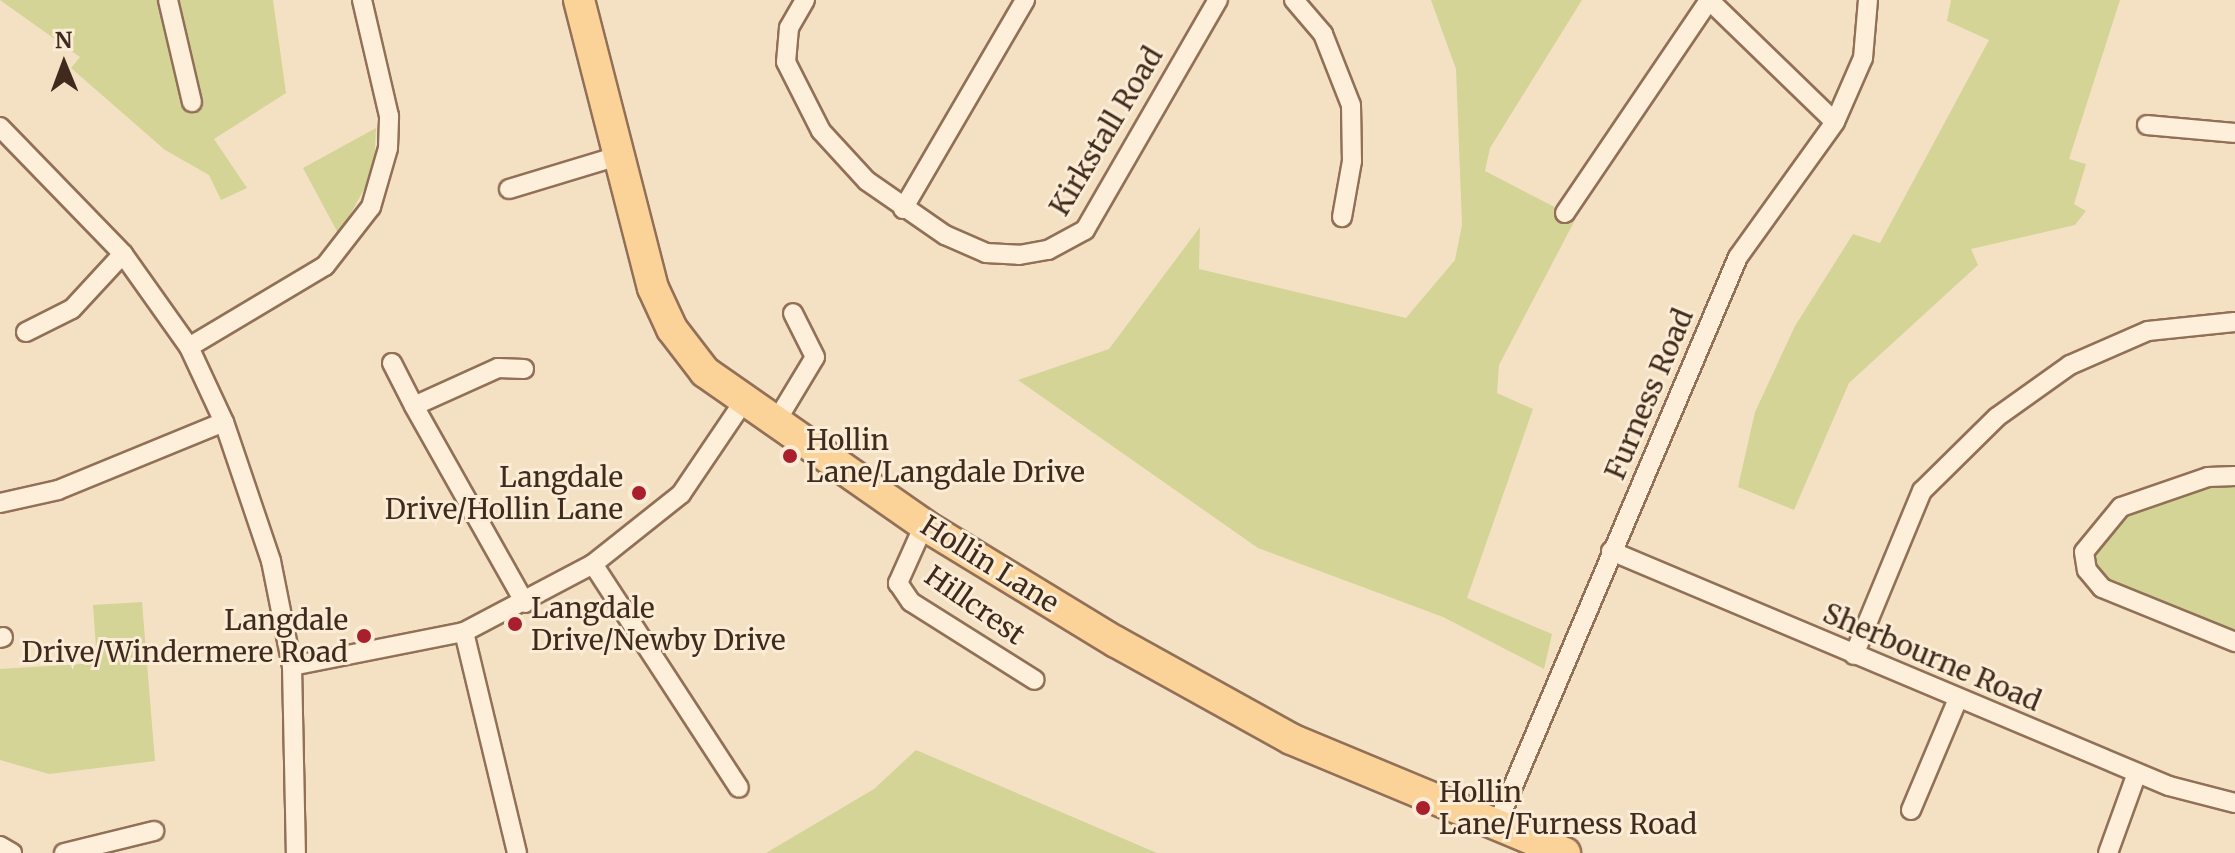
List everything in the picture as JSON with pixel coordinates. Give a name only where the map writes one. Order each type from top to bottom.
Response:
[{"type":"main road","name":"Hollin Lane","points":[[579,0],[618,156],[672,329],[742,404],[924,525],[1291,739],[1565,853]]},
{"type":"street","points":[[168,0],[192,102]]},
{"type":"street","points":[[189,347],[325,266],[371,207],[388,148],[389,116],[362,0]]},
{"type":"street","name":"Kirkstall Road","points":[[805,0],[785,45],[793,85],[838,151],[903,209],[986,253],[1033,254],[1073,240],[1218,0]]},
{"type":"street","points":[[903,209],[1025,0]]},
{"type":"street","points":[[1294,0],[1323,34],[1351,105],[1342,217]]},
{"type":"street","points":[[1565,213],[1709,0],[1835,122]]},
{"type":"street","name":"Furness Road","points":[[1497,824],[1738,257],[1835,122],[1863,58],[1868,0]]},
{"type":"street","points":[[2147,125],[2235,133]]},
{"type":"street","points":[[0,127],[123,254],[189,347],[224,422],[271,561],[292,666],[296,853]]},
{"type":"street","points":[[509,189],[618,156]]},
{"type":"street","points":[[26,332],[72,309],[123,254]]},
{"type":"street","points":[[774,425],[815,357],[793,313]]},
{"type":"street","points":[[1854,655],[1922,491],[1997,417],[2070,365],[2148,331],[2235,322]]},
{"type":"street","points":[[392,363],[525,603]]},
{"type":"street","points":[[414,406],[498,368],[524,369]]},
{"type":"street","points":[[292,666],[464,632],[525,603],[593,564],[681,494],[742,404]]},
{"type":"street","points":[[0,503],[58,490],[224,422]]},
{"type":"street","points":[[2235,476],[2208,477],[2121,507],[2084,552],[2087,570],[2102,588],[2235,642]]},
{"type":"street","name":"Hillcrest","points":[[924,525],[898,583],[911,602],[1035,680]]},
{"type":"street","name":"Sherbourne Road","points":[[1611,551],[2137,773],[2235,803]]},
{"type":"street","points":[[593,564],[739,788]]},
{"type":"street","points":[[464,632],[517,853]]},
{"type":"street","points":[[1911,810],[1958,699]]},
{"type":"street","points":[[2108,853],[2137,773]]},
{"type":"street","points":[[64,853],[154,831]]},
{"type":"street","points":[[0,846],[12,853]]},
{"type":"green space","points":[[0,0],[273,0],[286,93],[214,139],[247,188],[221,200],[209,175],[165,150],[71,68],[80,57]]},
{"type":"green space","points":[[1431,0],[1582,0],[1490,148],[1485,171],[1576,218],[1499,365],[1497,393],[1533,409],[1467,598],[1552,634],[1544,669],[1443,617],[1258,548],[1018,380],[1109,349],[1200,227],[1199,269],[1406,318],[1455,260],[1462,225],[1456,69]]},
{"type":"green space","points":[[1951,0],[2120,0],[2069,159],[2086,164],[2074,204],[2086,211],[2075,225],[1971,249],[1978,265],[1849,383],[1794,510],[1738,487],[1755,412],[1795,326],[1853,234],[1880,243],[1989,40],[1947,21]]},
{"type":"green space","points":[[376,128],[374,171],[339,235],[303,168]]},
{"type":"green space","points":[[2213,481],[2235,481],[2235,636],[2100,577],[2093,558],[2122,515]]},
{"type":"green space","points":[[142,602],[155,761],[49,774],[0,760],[0,669],[97,663],[93,605]]},
{"type":"green space","points":[[916,750],[1157,853],[766,853],[874,789]]},
{"type":"place","name":"Hollin Lane/Langdale Drive","points":[[790,456]]},
{"type":"place","name":"Langdale Drive/Hollin Lane","points":[[639,493]]},
{"type":"place","name":"Langdale Drive/Newby Drive","points":[[515,624]]},
{"type":"place","name":"Langdale Drive/Windermere Road","points":[[364,636]]},
{"type":"place","name":"Hollin Lane/Furness Road","points":[[1423,808]]}]
